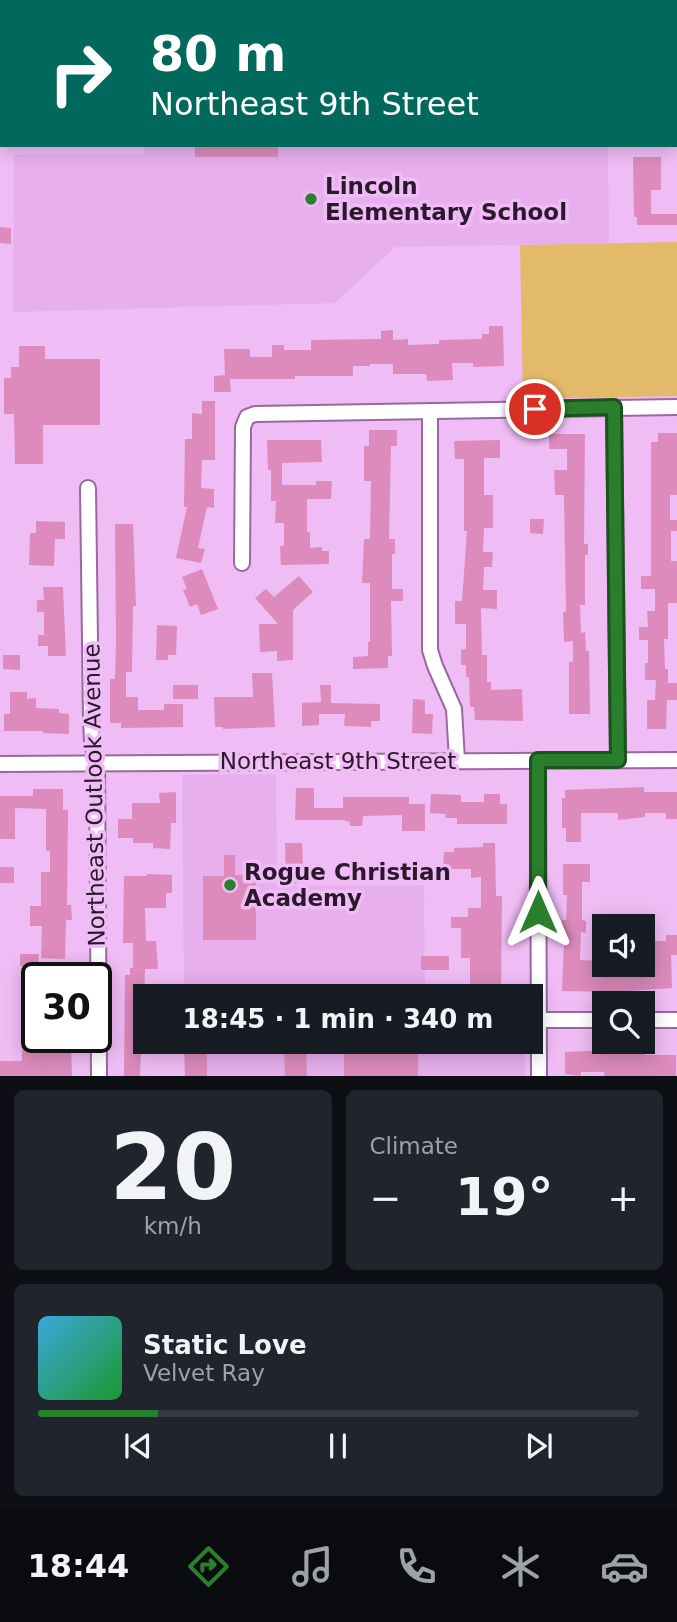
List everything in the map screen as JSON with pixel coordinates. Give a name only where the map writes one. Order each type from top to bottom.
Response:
[{"type":"street","points":[[614,407],[618,760]]},
{"type":"street","points":[[242,563],[243,427],[247,417],[255,414],[677,407]]},
{"type":"street","points":[[430,411],[430,650],[454,709],[457,760]]},
{"type":"street","name":"Northeast Outlook Avenue","points":[[88,488],[91,718],[92,743],[97,763],[99,1076]]},
{"type":"street","points":[[538,760],[539,984]]},
{"type":"street","name":"Northeast 9th Street","points":[[0,764],[677,760]]},
{"type":"street","points":[[543,1020],[592,1020]]},
{"type":"street","points":[[655,1020],[677,1020]]},
{"type":"street","points":[[540,1054],[540,1076]]},
{"type":"shaded area","name":"Lincoln Elementary School","points":[[144,147],[608,147],[609,243],[395,247],[335,303],[13,312],[14,155],[144,154]]},
{"type":"shaded area","points":[[677,242],[677,396],[523,399],[520,245]]},
{"type":"shaded area","name":"Rogue Christian Academy","points":[[276,774],[277,886],[424,885],[425,984],[184,984],[182,775]]},
{"type":"shaded area","points":[[184,1054],[525,1054],[525,1076],[185,1076]]},
{"type":"building","points":[[195,147],[278,147],[278,157],[195,157]]},
{"type":"building","points":[[633,157],[661,157],[661,190],[651,190],[651,214],[677,214],[677,225],[637,225],[637,217],[634,217]]},
{"type":"building","points":[[0,227],[11,228],[11,244],[0,243]]},
{"type":"building","points":[[489,326],[503,326],[504,366],[473,367],[473,363],[452,363],[453,380],[427,381],[426,374],[393,374],[393,364],[370,364],[353,366],[353,376],[230,379],[231,392],[214,392],[214,376],[225,375],[224,349],[250,349],[250,357],[272,357],[272,345],[284,345],[284,350],[311,350],[311,340],[381,339],[381,331],[393,330],[393,340],[408,339],[408,345],[439,344],[439,340],[482,339],[482,334],[489,334]]},
{"type":"building","points":[[19,346],[45,346],[45,359],[100,359],[100,425],[43,425],[43,464],[15,464],[14,414],[4,414],[4,378],[11,378],[11,367],[19,367]]},
{"type":"building","points":[[202,401],[215,401],[215,460],[202,460],[201,488],[214,489],[214,508],[207,507],[198,548],[205,549],[201,563],[176,558],[187,507],[184,507],[185,439],[192,439],[192,413],[202,414]]},
{"type":"building","points":[[369,430],[397,430],[397,446],[391,446],[389,539],[395,539],[392,589],[403,589],[403,601],[391,601],[392,656],[388,656],[388,668],[353,669],[353,657],[368,656],[370,642],[370,583],[362,583],[364,539],[370,539],[371,481],[364,481],[364,446],[369,446]]},
{"type":"building","points":[[658,433],[677,433],[677,495],[670,495],[670,520],[677,520],[677,531],[671,531],[671,561],[677,561],[677,603],[668,603],[668,639],[664,639],[665,669],[668,669],[668,683],[677,683],[677,700],[667,700],[666,729],[647,729],[647,700],[655,700],[656,680],[645,680],[648,640],[639,640],[639,627],[648,627],[647,611],[655,611],[655,589],[641,589],[641,576],[651,576],[651,442],[658,442]]},
{"type":"building","points":[[549,434],[585,434],[584,544],[588,544],[588,555],[585,555],[585,605],[580,605],[581,633],[585,632],[586,651],[589,651],[590,714],[569,714],[569,662],[573,662],[573,641],[564,642],[564,495],[555,495],[554,470],[567,470],[567,449],[549,449]]},
{"type":"building","points":[[267,440],[321,440],[322,462],[282,463],[282,485],[316,485],[316,481],[332,481],[331,499],[307,499],[310,548],[322,547],[322,551],[329,551],[329,564],[281,565],[280,546],[284,546],[284,523],[275,523],[276,501],[271,501]]},
{"type":"building","points":[[500,440],[500,458],[484,458],[484,495],[493,495],[493,528],[484,528],[483,552],[493,552],[492,567],[484,567],[483,590],[497,590],[497,609],[481,608],[482,655],[487,655],[487,682],[491,682],[491,690],[522,689],[523,721],[475,720],[474,707],[470,707],[466,665],[461,665],[461,650],[466,649],[466,624],[455,624],[455,601],[462,601],[467,531],[464,531],[464,459],[455,459],[454,441]]},
{"type":"building","points":[[530,519],[544,519],[543,534],[530,533]]},
{"type":"building","points":[[36,521],[65,522],[65,539],[55,539],[54,566],[29,565],[30,533],[36,533]]},
{"type":"building","points":[[115,524],[133,524],[136,606],[133,606],[132,672],[126,672],[126,697],[138,697],[138,710],[164,710],[164,704],[183,704],[183,727],[121,728],[121,723],[110,723],[110,679],[115,679],[116,640]]},
{"type":"building","points":[[202,569],[218,609],[201,615],[197,604],[190,607],[183,590],[187,589],[182,577]]},
{"type":"building","points":[[299,576],[313,592],[293,610],[293,660],[277,661],[277,651],[260,652],[259,624],[278,624],[255,598],[266,589],[274,597]]},
{"type":"building","points":[[43,587],[63,587],[66,656],[48,656],[48,646],[38,646],[38,635],[44,635],[44,612],[37,612],[37,600],[44,600]]},
{"type":"building","points":[[157,625],[177,626],[176,655],[168,655],[168,660],[156,660]]},
{"type":"building","points":[[3,655],[20,655],[20,670],[3,669]]},
{"type":"building","points":[[252,673],[272,673],[275,727],[215,727],[214,697],[253,697]]},
{"type":"building","points":[[173,685],[198,685],[198,699],[173,699]]},
{"type":"building","points":[[320,685],[331,685],[331,703],[380,704],[380,721],[371,721],[371,727],[344,726],[345,714],[319,714],[319,725],[302,726],[302,703],[321,702]]},
{"type":"building","points":[[10,692],[27,692],[27,699],[36,698],[36,708],[59,709],[59,713],[69,714],[69,734],[4,731],[4,714],[10,714]]},
{"type":"building","points":[[413,699],[425,700],[425,714],[433,714],[432,734],[412,733]]},
{"type":"building","points":[[644,787],[644,792],[677,792],[677,819],[666,819],[666,813],[645,813],[645,817],[618,820],[618,813],[581,813],[581,842],[566,842],[566,828],[562,828],[562,798],[565,798],[565,790]]},
{"type":"building","points":[[296,788],[314,788],[314,808],[343,808],[343,797],[409,797],[409,804],[425,804],[425,831],[402,831],[402,815],[363,816],[362,826],[350,826],[350,822],[342,820],[295,820]]},
{"type":"building","points":[[33,789],[63,789],[63,810],[68,810],[67,905],[71,905],[72,920],[66,920],[65,959],[41,958],[42,926],[30,926],[30,906],[41,906],[41,872],[50,872],[50,851],[46,851],[46,809],[15,808],[15,839],[0,839],[0,796],[33,796]]},
{"type":"building","points":[[176,792],[176,823],[171,823],[170,849],[153,848],[153,843],[133,843],[133,838],[118,838],[118,819],[132,819],[132,803],[160,803],[159,793]]},
{"type":"building","points":[[431,794],[461,795],[461,802],[484,802],[484,794],[500,794],[500,804],[507,804],[507,824],[457,824],[457,818],[445,818],[446,814],[430,813]]},
{"type":"building","points":[[285,843],[302,843],[306,883],[286,884]]},
{"type":"building","points":[[483,843],[495,843],[496,896],[502,896],[501,984],[470,984],[470,958],[461,958],[461,928],[451,928],[451,917],[468,917],[468,908],[481,908],[481,877],[471,878],[471,869],[443,869],[444,852],[454,852],[454,848],[483,847]]},
{"type":"building","points":[[224,855],[235,855],[235,875],[256,875],[256,940],[203,940],[203,876],[224,876]]},
{"type":"building","points":[[563,864],[590,864],[590,882],[582,882],[582,920],[586,921],[586,933],[581,932],[580,960],[592,960],[592,977],[655,977],[655,941],[666,941],[666,935],[677,935],[677,955],[671,955],[672,988],[562,991],[562,920],[566,920],[567,895],[563,895]]},
{"type":"building","points":[[0,867],[14,867],[14,883],[0,883]]},
{"type":"building","points":[[172,875],[172,893],[166,893],[166,908],[145,908],[146,941],[156,941],[158,969],[145,969],[145,984],[133,984],[133,1054],[141,1054],[140,1076],[124,1076],[125,975],[130,975],[130,968],[133,968],[133,943],[123,943],[124,876]]},
{"type":"building","points":[[20,954],[39,954],[38,962],[21,962],[20,966]]},
{"type":"building","points":[[421,956],[449,956],[449,970],[421,970]]},
{"type":"building","points":[[565,1052],[676,1055],[676,1076],[605,1076],[604,1072],[581,1072],[581,1076],[565,1074]]},
{"type":"building","points":[[22,1053],[71,1053],[72,1076],[0,1076],[0,1061],[22,1061]]},
{"type":"building","points":[[184,1054],[207,1054],[207,1076],[185,1076]]},
{"type":"building","points":[[284,1054],[306,1054],[307,1076],[285,1076]]},
{"type":"building","points":[[344,1054],[418,1054],[418,1076],[344,1076]]},
{"type":"place","name":"Lincoln Elementary School","points":[[311,199]]},
{"type":"place","name":"Rogue Christian Academy","points":[[230,885]]},
{"type":"route","points":[[535,409],[614,407],[618,760],[538,760],[538,912]]}]
